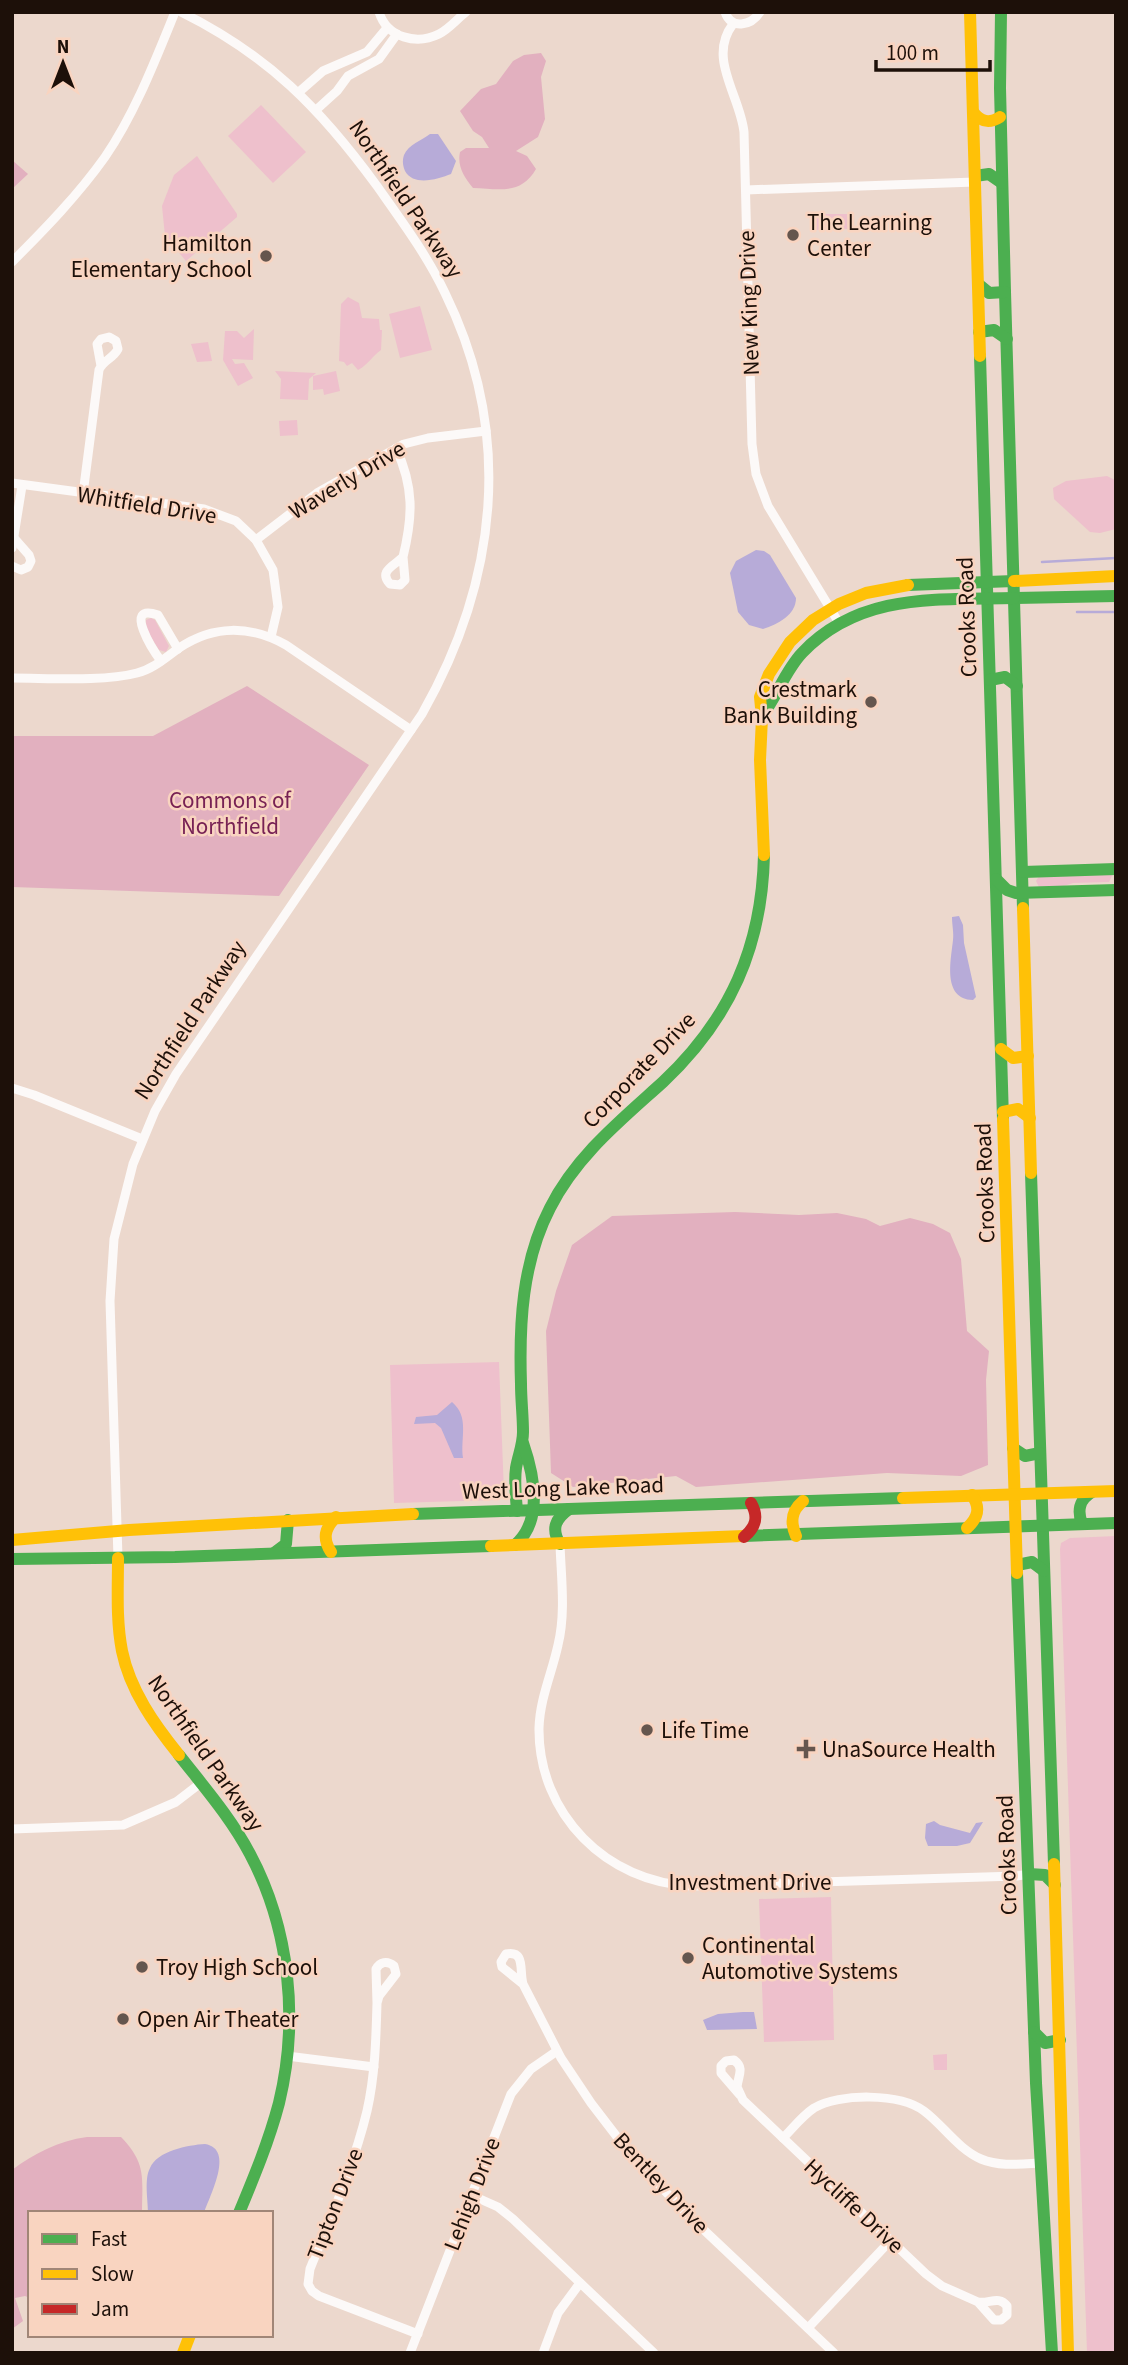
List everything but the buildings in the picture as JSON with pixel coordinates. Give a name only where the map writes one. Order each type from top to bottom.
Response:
[{"type":"main road","name":"Crooks Road","points":[[970,12],[1017,1565],[1036,2083],[1052,2353]]},
{"type":"main road","name":"Crooks Road","points":[[1001,12],[1000,117],[1005,292],[1068,2353]]},
{"type":"main road","points":[[973,112],[984,121],[993,122],[1000,117]]},
{"type":"main road","points":[[975,179],[989,174],[1002,183]]},
{"type":"main road","points":[[978,284],[989,293],[1005,292]]},
{"type":"main road","points":[[979,332],[997,330],[1007,339]]},
{"type":"main road","name":"Corporate Drive","points":[[517,1511],[516,1465],[523,1443],[521,1307],[530,1256],[544,1220],[580,1161],[703,1040],[729,998],[749,953],[758,921],[764,880],[760,746],[762,716],[759,699],[775,663],[798,634],[831,609],[861,593],[885,587],[1116,576]]},
{"type":"main road","points":[[762,716],[774,702],[789,671],[804,650],[839,623],[863,611],[911,601],[1116,596]]},
{"type":"main road","points":[[775,663],[789,671]]},
{"type":"main road","points":[[990,680],[1005,677],[1017,686]]},
{"type":"main road","points":[[1023,872],[1116,869]]},
{"type":"main road","points":[[996,879],[1007,890],[1023,893],[1113,886]]},
{"type":"main road","points":[[1002,1049],[1014,1059],[1028,1056]]},
{"type":"main road","points":[[1003,1112],[1015,1108],[1030,1118]]},
{"type":"main road","name":"Corporate Drive","points":[[523,1443],[531,1464],[533,1510]]},
{"type":"main road","points":[[1013,1448],[1024,1457],[1040,1453]]},
{"type":"main road","name":"West Long Lake Road","points":[[12,1540],[336,1517],[1116,1491]]},
{"type":"main road","points":[[1082,1524],[1079,1505],[1083,1497],[1092,1492]]},
{"type":"main road","points":[[967,1528],[973,1524],[978,1513],[977,1503],[972,1496]]},
{"type":"main road","points":[[796,1536],[792,1515],[803,1501]]},
{"type":"main road","points":[[744,1537],[757,1522],[751,1503]]},
{"type":"main road","points":[[560,1544],[554,1534],[555,1524],[569,1509]]},
{"type":"main road","points":[[515,1545],[529,1532],[533,1510]]},
{"type":"main road","points":[[331,1552],[325,1543],[324,1533],[336,1517]]},
{"type":"main road","points":[[274,1553],[286,1544],[288,1520]]},
{"type":"main road","points":[[12,1559],[331,1552],[1116,1523]]},
{"type":"main road","name":"Northfield Parkway","points":[[117,1558],[120,1641],[130,1680],[146,1710],[202,1782],[247,1848],[275,1913],[283,1943],[290,1998],[283,2084],[262,2156],[240,2211]]},
{"type":"main road","points":[[1017,1565],[1031,1562],[1044,1571]]},
{"type":"main road","points":[[1024,1755],[1035,1767],[1051,1763]]},
{"type":"main road","points":[[1029,1874],[1045,1875],[1055,1885]]},
{"type":"main road","points":[[1034,2032],[1045,2043],[1060,2040]]},
{"type":"main road","points":[[1036,2083],[1049,2079],[1061,2086]]},
{"type":"main road","points":[[1045,2236],[1056,2245],[1066,2242]]},
{"type":"street","points":[[12,262],[74,196],[111,148],[138,96],[175,12]]},
{"type":"street","name":"Northfield Parkway","points":[[117,1558],[110,1286],[118,1220],[127,1180],[161,1099],[185,1060],[422,714],[449,664],[477,586],[489,507],[486,431],[468,348],[444,291],[384,195],[351,150],[316,110],[299,92],[246,50],[181,12]]},
{"type":"street","points":[[379,12],[391,31],[418,39],[437,35],[466,12]]},
{"type":"street","points":[[725,12],[727,19],[733,24],[747,23],[760,12]]},
{"type":"street","name":"New King Drive","points":[[733,24],[724,39],[722,57],[742,116],[752,444],[756,474],[768,506],[839,623]]},
{"type":"street","points":[[299,92],[323,71],[370,50],[391,31]]},
{"type":"street","points":[[316,110],[337,91],[348,76],[379,59],[391,31]]},
{"type":"street","points":[[746,190],[975,179]]},
{"type":"street","points":[[83,494],[101,366]]},
{"type":"street","name":"Waverly Drive","points":[[256,540],[317,493],[396,448],[414,440],[486,431]]},
{"type":"street","points":[[396,448],[410,491],[410,515],[403,557]]},
{"type":"street","points":[[12,566],[22,570],[31,561],[29,555],[13,543],[17,484]]},
{"type":"street","name":"Whitfield Drive","points":[[17,484],[204,509],[236,521],[256,540],[269,561],[277,589],[276,618],[271,637]]},
{"type":"street","points":[[161,662],[141,627],[141,620],[145,615],[158,615],[177,649]]},
{"type":"street","points":[[12,678],[114,677],[136,673],[161,662],[177,649],[201,636],[227,630],[250,631],[286,645],[411,730]]},
{"type":"street","points":[[12,1088],[142,1139]]},
{"type":"street","name":"Investment Drive","points":[[560,1544],[560,1632],[541,1706],[541,1755],[550,1787],[560,1809],[579,1835],[608,1860],[651,1881],[685,1886],[1029,1874]]},
{"type":"street","points":[[12,1829],[122,1825],[176,1802],[202,1782]]},
{"type":"street","name":"Bentley Drive","points":[[523,1984],[557,2051],[590,2103],[634,2159],[687,2214],[834,2353]]},
{"type":"street","name":"Tipton Drive","points":[[377,2003],[374,2067],[368,2110],[354,2157],[310,2269],[308,2284],[319,2296],[418,2333]]},
{"type":"street","name":"Lehigh Drive","points":[[410,2353],[514,2088],[531,2069],[557,2051]]},
{"type":"street","points":[[287,2056],[374,2067]]},
{"type":"street","name":"Hycliffe Drive","points":[[740,2095],[942,2286],[978,2302]]},
{"type":"street","points":[[783,2138],[812,2110],[831,2101],[895,2099],[919,2107],[982,2160],[1003,2164],[1040,2163]]},
{"type":"street","points":[[471,2195],[506,2213],[654,2353]]},
{"type":"street","points":[[808,2328],[891,2240]]},
{"type":"street","points":[[542,2353],[558,2313],[580,2283]]},
{"type":"shaded area","points":[[261,105],[306,152],[273,183],[228,136]]},
{"type":"shaded area","points":[[430,134],[438,134],[456,161],[451,174],[426,180],[414,179],[405,171],[404,155]]},
{"type":"shaded area","points":[[197,156],[237,217],[186,261],[165,236],[162,206],[174,175]]},
{"type":"shaded area","points":[[812,214],[847,214],[848,229],[812,230]]},
{"type":"shaded area","points":[[348,297],[359,303],[362,318],[379,319],[382,330],[381,350],[358,370],[352,363],[347,366],[339,361],[341,304]]},
{"type":"shaded area","points":[[420,306],[432,350],[400,358],[389,314]]},
{"type":"shaded area","points":[[254,329],[253,360],[232,359],[235,364],[244,363],[253,378],[238,386],[223,360],[225,331],[237,331],[244,338]]},
{"type":"shaded area","points":[[208,342],[212,361],[197,362],[191,344]]},
{"type":"shaded area","points":[[275,371],[316,373],[309,379],[308,400],[280,399],[281,379]]},
{"type":"shaded area","points":[[336,371],[340,391],[324,395],[323,389],[313,390],[313,376]]},
{"type":"shaded area","points":[[297,420],[298,435],[280,436],[279,421]]},
{"type":"shaded area","points":[[1107,476],[1115,480],[1116,529],[1100,533],[1090,532],[1054,499],[1053,488],[1066,481]]},
{"type":"shaded area","points":[[756,550],[770,555],[796,598],[790,614],[763,629],[749,625],[738,612],[730,573],[736,561]]},
{"type":"shaded area","points":[[146,620],[155,620],[169,646],[166,652],[159,650],[148,632]]},
{"type":"shaded area","points":[[1113,874],[1109,882],[1073,883],[1057,888],[1039,887],[1036,881],[1039,876]]},
{"type":"shaded area","points":[[959,916],[976,997],[973,1000],[963,998],[957,993],[951,977],[952,917]]},
{"type":"shaded area","points":[[499,1362],[504,1493],[499,1495],[497,1500],[394,1503],[390,1365]]},
{"type":"shaded area","points":[[452,1402],[458,1408],[463,1421],[463,1458],[454,1458],[441,1428],[435,1423],[414,1424],[416,1417],[437,1415]]},
{"type":"shaded area","points":[[1116,1536],[1116,2353],[1087,2353],[1060,1549],[1061,1543],[1070,1538]]},
{"type":"shaded area","points":[[934,1821],[970,1833],[976,1823],[983,1822],[970,1843],[928,1846],[925,1838],[926,1824]]},
{"type":"shaded area","points":[[831,1897],[834,2040],[764,2042],[759,1899]]},
{"type":"shaded area","points":[[754,2012],[757,2029],[707,2030],[703,2020],[718,2014]]},
{"type":"shaded area","points":[[947,2054],[947,2070],[934,2070],[933,2055]]},
{"type":"shaded area","points":[[205,2144],[214,2148],[218,2154],[218,2174],[205,2211],[148,2211],[147,2178],[150,2168],[166,2153]]},
{"type":"green space","points":[[541,53],[546,61],[541,77],[545,119],[538,137],[516,151],[527,156],[536,169],[517,187],[473,188],[462,171],[460,152],[466,148],[489,148],[482,137],[473,131],[460,111],[481,89],[496,84],[513,61],[524,55]]},
{"type":"green space","points":[[12,160],[28,174],[12,189]]},
{"type":"green space","name":"Commons of Northfield","points":[[247,686],[369,765],[279,896],[12,887],[12,736],[153,736]]},
{"type":"green space","points":[[735,1212],[799,1215],[837,1213],[866,1219],[880,1226],[910,1218],[933,1224],[950,1233],[961,1259],[967,1331],[989,1351],[986,1380],[988,1465],[961,1476],[887,1473],[696,1487],[676,1476],[573,1487],[551,1473],[546,1331],[572,1245],[612,1216]]},
{"type":"green space","points":[[87,2137],[121,2137],[139,2164],[142,2211],[28,2211],[28,2297],[15,2298],[23,2321],[12,2329],[12,2170],[29,2158],[66,2141]]},
{"type":"waterway","points":[[1042,562],[1116,558]]},
{"type":"waterway","points":[[1077,612],[1116,612]]},
{"type":"traffic: fast","points":[[1001,12],[1005,292],[1023,908]]},
{"type":"traffic: fast","points":[[975,176],[989,174],[1002,183]]},
{"type":"traffic: fast","points":[[978,284],[989,293],[1005,292]]},
{"type":"traffic: fast","points":[[979,332],[994,330],[1007,339]]},
{"type":"traffic: fast","points":[[980,356],[1003,1119]]},
{"type":"traffic: fast","points":[[908,585],[1014,581]]},
{"type":"traffic: fast","points":[[1014,598],[1116,596]]},
{"type":"traffic: fast","points":[[762,716],[802,653],[825,633],[849,619],[901,603],[1014,598]]},
{"type":"traffic: fast","points":[[990,680],[1005,677],[1017,686]]},
{"type":"traffic: fast","points":[[517,1511],[515,1474],[523,1432],[522,1316],[533,1250],[550,1208],[586,1155],[686,1058],[724,1007],[749,951],[762,889],[764,855]]},
{"type":"traffic: fast","points":[[1023,872],[1116,869]]},
{"type":"traffic: fast","points":[[996,879],[1007,890],[1016,893],[1116,890]]},
{"type":"traffic: fast","points":[[1031,1173],[1054,1864]]},
{"type":"traffic: fast","points":[[515,1545],[524,1535],[533,1510],[533,1483],[523,1443]]},
{"type":"traffic: fast","points":[[1013,1448],[1025,1456],[1040,1453]]},
{"type":"traffic: fast","points":[[1082,1524],[1080,1506],[1084,1498],[1092,1492]]},
{"type":"traffic: fast","points":[[413,1514],[903,1498]]},
{"type":"traffic: fast","points":[[560,1544],[556,1525],[569,1509]]},
{"type":"traffic: fast","points":[[274,1553],[286,1544],[288,1520]]},
{"type":"traffic: fast","points":[[744,1536],[1116,1523]]},
{"type":"traffic: fast","points":[[12,1559],[175,1557],[491,1546]]},
{"type":"traffic: fast","points":[[1017,1565],[1032,1562],[1044,1571]]},
{"type":"traffic: fast","points":[[1017,1573],[1036,2083],[1052,2353]]},
{"type":"traffic: fast","points":[[179,1755],[226,1815],[250,1854],[274,1913],[287,1976],[289,2040],[279,2103],[266,2145],[240,2211]]},
{"type":"traffic: fast","points":[[1029,1874],[1045,1875],[1055,1885]]},
{"type":"traffic: fast","points":[[1034,2032],[1045,2043],[1060,2040]]},
{"type":"traffic: slow","points":[[970,12],[980,356]]},
{"type":"traffic: slow","points":[[973,112],[985,121],[1000,117]]},
{"type":"traffic: slow","points":[[1014,581],[1116,576]]},
{"type":"traffic: slow","points":[[764,855],[760,697],[769,674],[790,642],[813,620],[839,604],[866,593],[908,585]]},
{"type":"traffic: slow","points":[[1023,908],[1031,1173]]},
{"type":"traffic: slow","points":[[1001,1049],[1013,1058],[1028,1056]]},
{"type":"traffic: slow","points":[[1003,1112],[1018,1109],[1030,1118]]},
{"type":"traffic: slow","points":[[1003,1119],[1017,1573]]},
{"type":"traffic: slow","points":[[903,1498],[1116,1491]]},
{"type":"traffic: slow","points":[[967,1528],[977,1513],[977,1504],[972,1495]]},
{"type":"traffic: slow","points":[[796,1536],[793,1517],[803,1501]]},
{"type":"traffic: slow","points":[[12,1540],[129,1530],[413,1514]]},
{"type":"traffic: slow","points":[[331,1552],[326,1542],[326,1533],[336,1517]]},
{"type":"traffic: slow","points":[[491,1546],[744,1536]]},
{"type":"traffic: slow","points":[[118,1558],[119,1628],[126,1665],[144,1706],[179,1755]]},
{"type":"traffic: slow","points":[[1054,1864],[1068,2353]]},
{"type":"traffic: slow","points":[[183,2353],[189,2337]]},
{"type":"traffic: jam","points":[[744,1537],[755,1522],[751,1503]]},
{"type":"place","name":"The Learning Center","points":[[793,235]]},
{"type":"place","name":"Hamilton Elementary School","points":[[266,256]]},
{"type":"place","name":"Crestmark Bank Building","points":[[871,702]]},
{"type":"place","name":"Life Time","points":[[647,1730]]},
{"type":"place","name":"UnaSource Health","points":[[806,1749]]},
{"type":"place","name":"Continental Automotive Systems","points":[[688,1958]]},
{"type":"place","name":"Troy High School","points":[[142,1967]]},
{"type":"place","name":"Open Air Theater","points":[[123,2019]]}]
